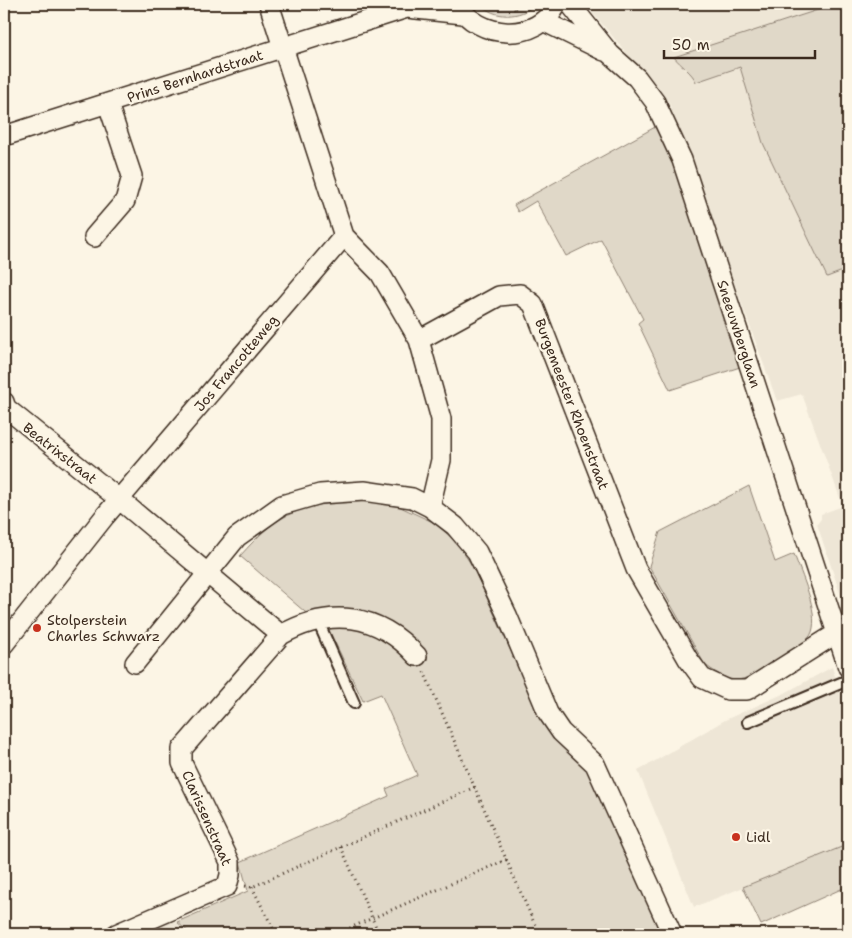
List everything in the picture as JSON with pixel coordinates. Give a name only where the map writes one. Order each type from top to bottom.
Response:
[{"type":"street","points":[[269,4],[344,236],[380,273],[419,340],[441,419],[441,460],[430,507]]},
{"type":"street","points":[[409,6],[460,9],[480,27],[501,33],[522,31],[543,21],[557,4]]},
{"type":"street","name":"Sneeuwberglaan","points":[[570,4],[610,54],[637,78],[655,102],[682,160],[848,667]]},
{"type":"street","name":"Prins Bernhardstraat","points":[[4,136],[409,6]]},
{"type":"street","name":"Sneeuwberglaan","points":[[543,21],[610,54]]},
{"type":"street","name":"Prins Bernhardstraat","points":[[94,236],[125,201],[132,176],[108,104]]},
{"type":"street","name":"Jos Francotteweg","points":[[4,644],[51,582],[344,236]]},
{"type":"street","name":"Burgemeester Rhoenstraat","points":[[419,340],[499,296],[520,294],[533,304],[636,569],[688,659],[702,678],[713,685],[728,690],[747,690],[837,633]]},
{"type":"street","name":"Beatrixstraat","points":[[4,407],[120,500]]},
{"type":"street","points":[[134,662],[237,537],[282,505],[320,494],[364,491],[412,498],[430,507],[455,526],[477,552],[507,615],[548,713],[561,732],[595,764],[672,934]]},
{"type":"street","points":[[120,500],[281,636]]},
{"type":"street","name":"Clarissenstraat","points":[[116,934],[227,886],[230,875],[230,862],[182,762],[182,749],[281,636],[317,619],[350,619],[379,625],[404,641],[417,656]]},
{"type":"lane","points":[[317,619],[354,703]]},
{"type":"lane","points":[[748,722],[848,680]]},
{"type":"path","points":[[417,656],[508,859],[539,934]]},
{"type":"path","points":[[227,886],[252,887],[475,787]]},
{"type":"path","points":[[341,847],[379,934]]},
{"type":"path","points":[[336,934],[508,859]]},
{"type":"path","points":[[252,887],[276,934]]},
{"type":"path","points":[[524,934],[537,929]]},
{"type":"shaded area","points":[[479,4],[536,4],[515,15],[500,15]]},
{"type":"shaded area","points":[[585,4],[836,4],[675,57],[683,68],[693,75],[696,82],[740,67],[763,143],[827,277],[848,269],[848,617],[817,524],[821,519],[821,514],[843,506],[802,394],[777,401],[669,103]]},
{"type":"shaded area","points":[[836,4],[848,4],[848,269],[827,277],[763,143],[740,67],[696,82],[692,75],[674,57]]},
{"type":"shaded area","points":[[657,126],[665,139],[706,254],[740,367],[670,390],[638,323],[643,319],[601,239],[566,256],[536,201],[518,212],[514,205]]},
{"type":"shaded area","points":[[749,486],[775,562],[794,554],[811,603],[814,623],[808,639],[790,654],[754,675],[736,680],[723,676],[705,665],[649,566],[660,532]]},
{"type":"shaded area","points":[[373,500],[396,505],[435,523],[457,543],[473,567],[541,718],[591,769],[666,934],[191,934],[177,922],[248,891],[240,862],[389,796],[386,789],[417,775],[381,694],[363,701],[329,630],[305,612],[240,556],[270,526],[282,518],[319,505]]},
{"type":"shaded area","points":[[832,667],[848,716],[848,845],[694,907],[638,771],[725,720],[785,693]]},
{"type":"shaded area","points":[[844,846],[848,857],[848,886],[761,925],[743,887]]},
{"type":"shaded area","points":[[159,920],[177,922],[191,934],[139,934]]},
{"type":"place","name":"Stolperstein Charles Schwarz","points":[[37,628]]},
{"type":"place","name":"Lidl","points":[[736,837]]}]
